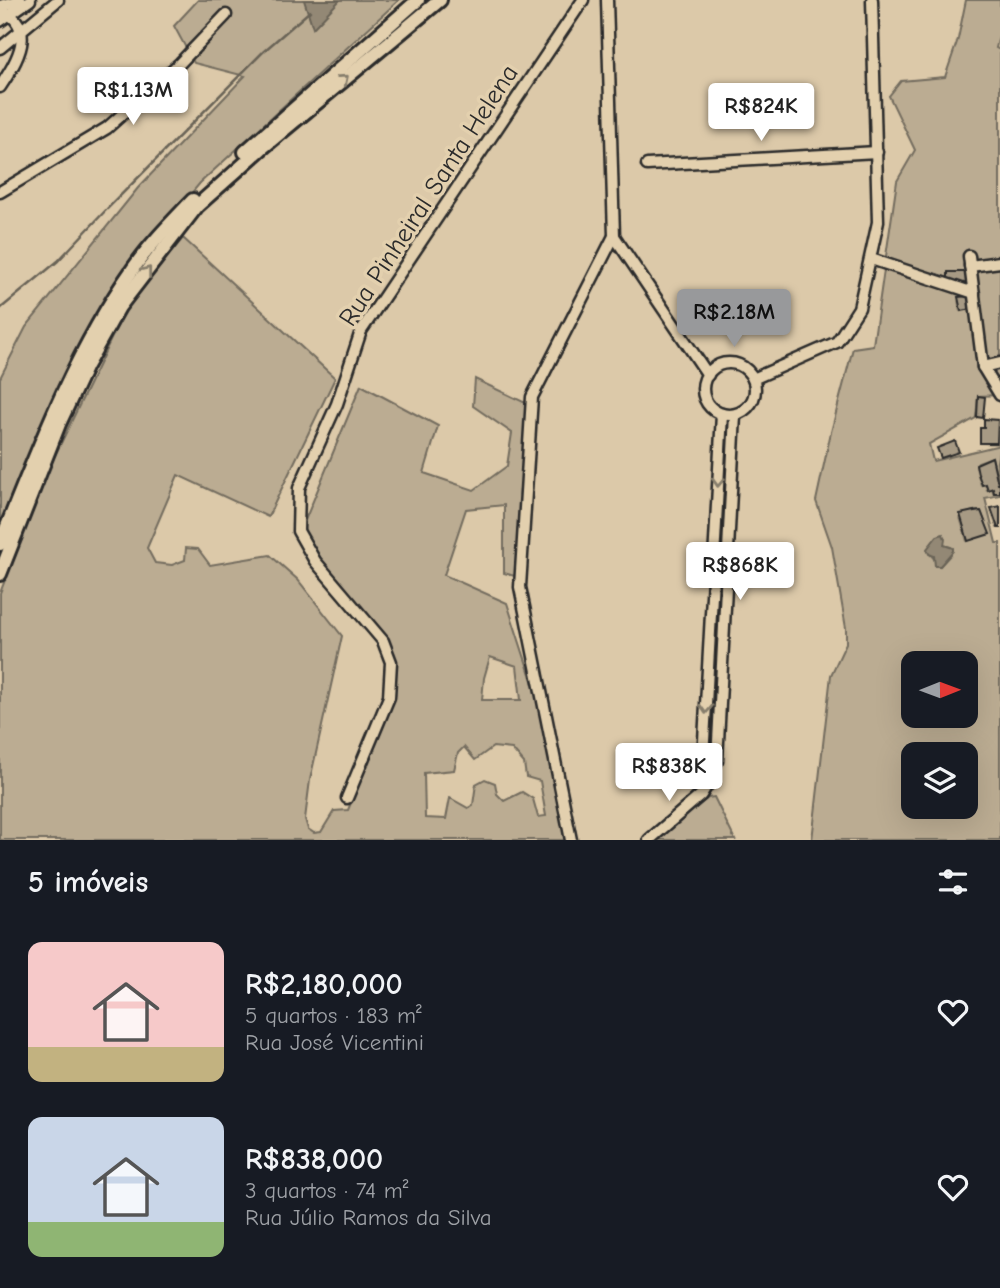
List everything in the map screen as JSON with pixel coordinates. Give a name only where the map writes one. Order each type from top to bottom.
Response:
[{"type":"main road","points":[[0,544],[69,377],[104,313],[134,266],[194,199],[289,111],[418,0]]},
{"type":"main road","points":[[0,574],[59,424],[86,366],[119,307],[197,206],[440,0]]},
{"type":"street","points":[[0,8],[20,0]]},
{"type":"street","points":[[0,21],[30,0]]},
{"type":"street","points":[[0,48],[58,0]]},
{"type":"street","name":"Rua Pinheiral Santa Helena","points":[[347,798],[389,696],[391,662],[383,641],[315,561],[298,531],[299,488],[337,404],[361,331],[583,0]]},
{"type":"street","points":[[571,840],[520,587],[532,397],[614,236],[607,0]]},
{"type":"street","points":[[753,379],[837,342],[859,308],[878,222],[873,0]]},
{"type":"street","points":[[0,8],[18,21],[22,32],[20,51],[0,87]]},
{"type":"street","points":[[0,192],[107,128],[180,64],[226,15]]},
{"type":"street","points":[[647,165],[877,152]]},
{"type":"street","points":[[614,236],[708,375]]},
{"type":"street","points":[[871,259],[974,293]]},
{"type":"street","points":[[1000,262],[969,261],[983,367],[1000,396]]},
{"type":"street","points":[[983,367],[1000,363]]},
{"type":"street","points":[[736,364],[749,372],[753,379],[754,397],[743,411],[735,415],[722,414],[710,407],[706,400],[703,391],[708,375],[720,365],[736,364]]},
{"type":"street","points":[[709,782],[703,758],[722,414]]},
{"type":"street","points":[[649,840],[701,795],[716,761],[735,415]]},
{"type":"shaded area","points":[[198,0],[399,0],[200,183],[129,268],[102,305],[79,347],[0,529],[0,378],[26,327],[138,188],[245,76],[194,63],[174,26]]},
{"type":"shaded area","points":[[304,0],[340,0],[313,28]]},
{"type":"shaded area","points":[[966,0],[1000,0],[1000,32],[996,48],[1000,50],[1000,395],[978,396],[976,418],[929,444],[933,461],[1000,445],[997,462],[999,484],[992,457],[976,465],[982,484],[986,484],[988,490],[993,488],[994,493],[1000,493],[985,498],[996,543],[1000,543],[1000,840],[812,840],[831,675],[846,643],[846,628],[832,547],[816,501],[853,348],[873,345],[897,181],[915,150],[889,96],[901,81],[945,77],[958,39]],"holes":[[[981,511],[989,533],[968,541],[961,515]],[[943,545],[951,547],[951,554],[940,566],[930,554]]]},
{"type":"shaded area","points":[[183,238],[335,378],[268,517],[178,475],[147,548],[155,563],[172,565],[185,560],[186,548],[198,549],[210,565],[270,555],[298,580],[342,636],[310,780],[305,819],[308,829],[314,833],[321,832],[334,811],[348,810],[391,708],[392,652],[369,617],[316,560],[301,530],[361,385],[438,426],[424,473],[474,490],[507,466],[512,433],[473,406],[475,379],[530,405],[518,577],[504,573],[504,505],[466,509],[444,575],[507,603],[537,696],[565,840],[0,840],[0,593],[49,468],[125,310]],"holes":[[[490,657],[517,666],[521,700],[482,700]],[[464,747],[475,760],[493,747],[512,749],[524,763],[526,777],[540,781],[546,816],[538,817],[533,799],[522,792],[504,801],[497,794],[495,783],[485,779],[476,784],[473,805],[468,808],[450,798],[446,819],[425,818],[424,773],[454,770],[458,753]]]},
{"type":"shaded area","points":[[943,534],[944,545],[953,548],[953,551],[940,566],[935,566],[934,556],[929,554],[927,549],[937,536]]},
{"type":"shaded area","points":[[714,797],[735,840],[654,840],[708,798]]},
{"type":"building","points":[[948,272],[966,272],[966,284],[948,284]]},
{"type":"building","points":[[970,296],[972,309],[961,311],[958,297]]},
{"type":"building","points":[[978,396],[985,397],[983,418],[977,417]]},
{"type":"building","points":[[984,419],[998,420],[997,443],[980,443],[980,428],[984,428]]},
{"type":"building","points":[[955,441],[959,452],[941,458],[937,448]]},
{"type":"building","points":[[992,457],[1000,493],[994,493],[993,488],[988,490],[986,484],[982,485],[978,474],[976,464]]},
{"type":"building","points":[[1000,506],[1000,528],[998,528],[991,508]]},
{"type":"building","points":[[981,511],[990,534],[968,541],[960,514]]},
{"type":"waterway","points":[[0,309],[58,261],[264,51],[310,11]]}]
